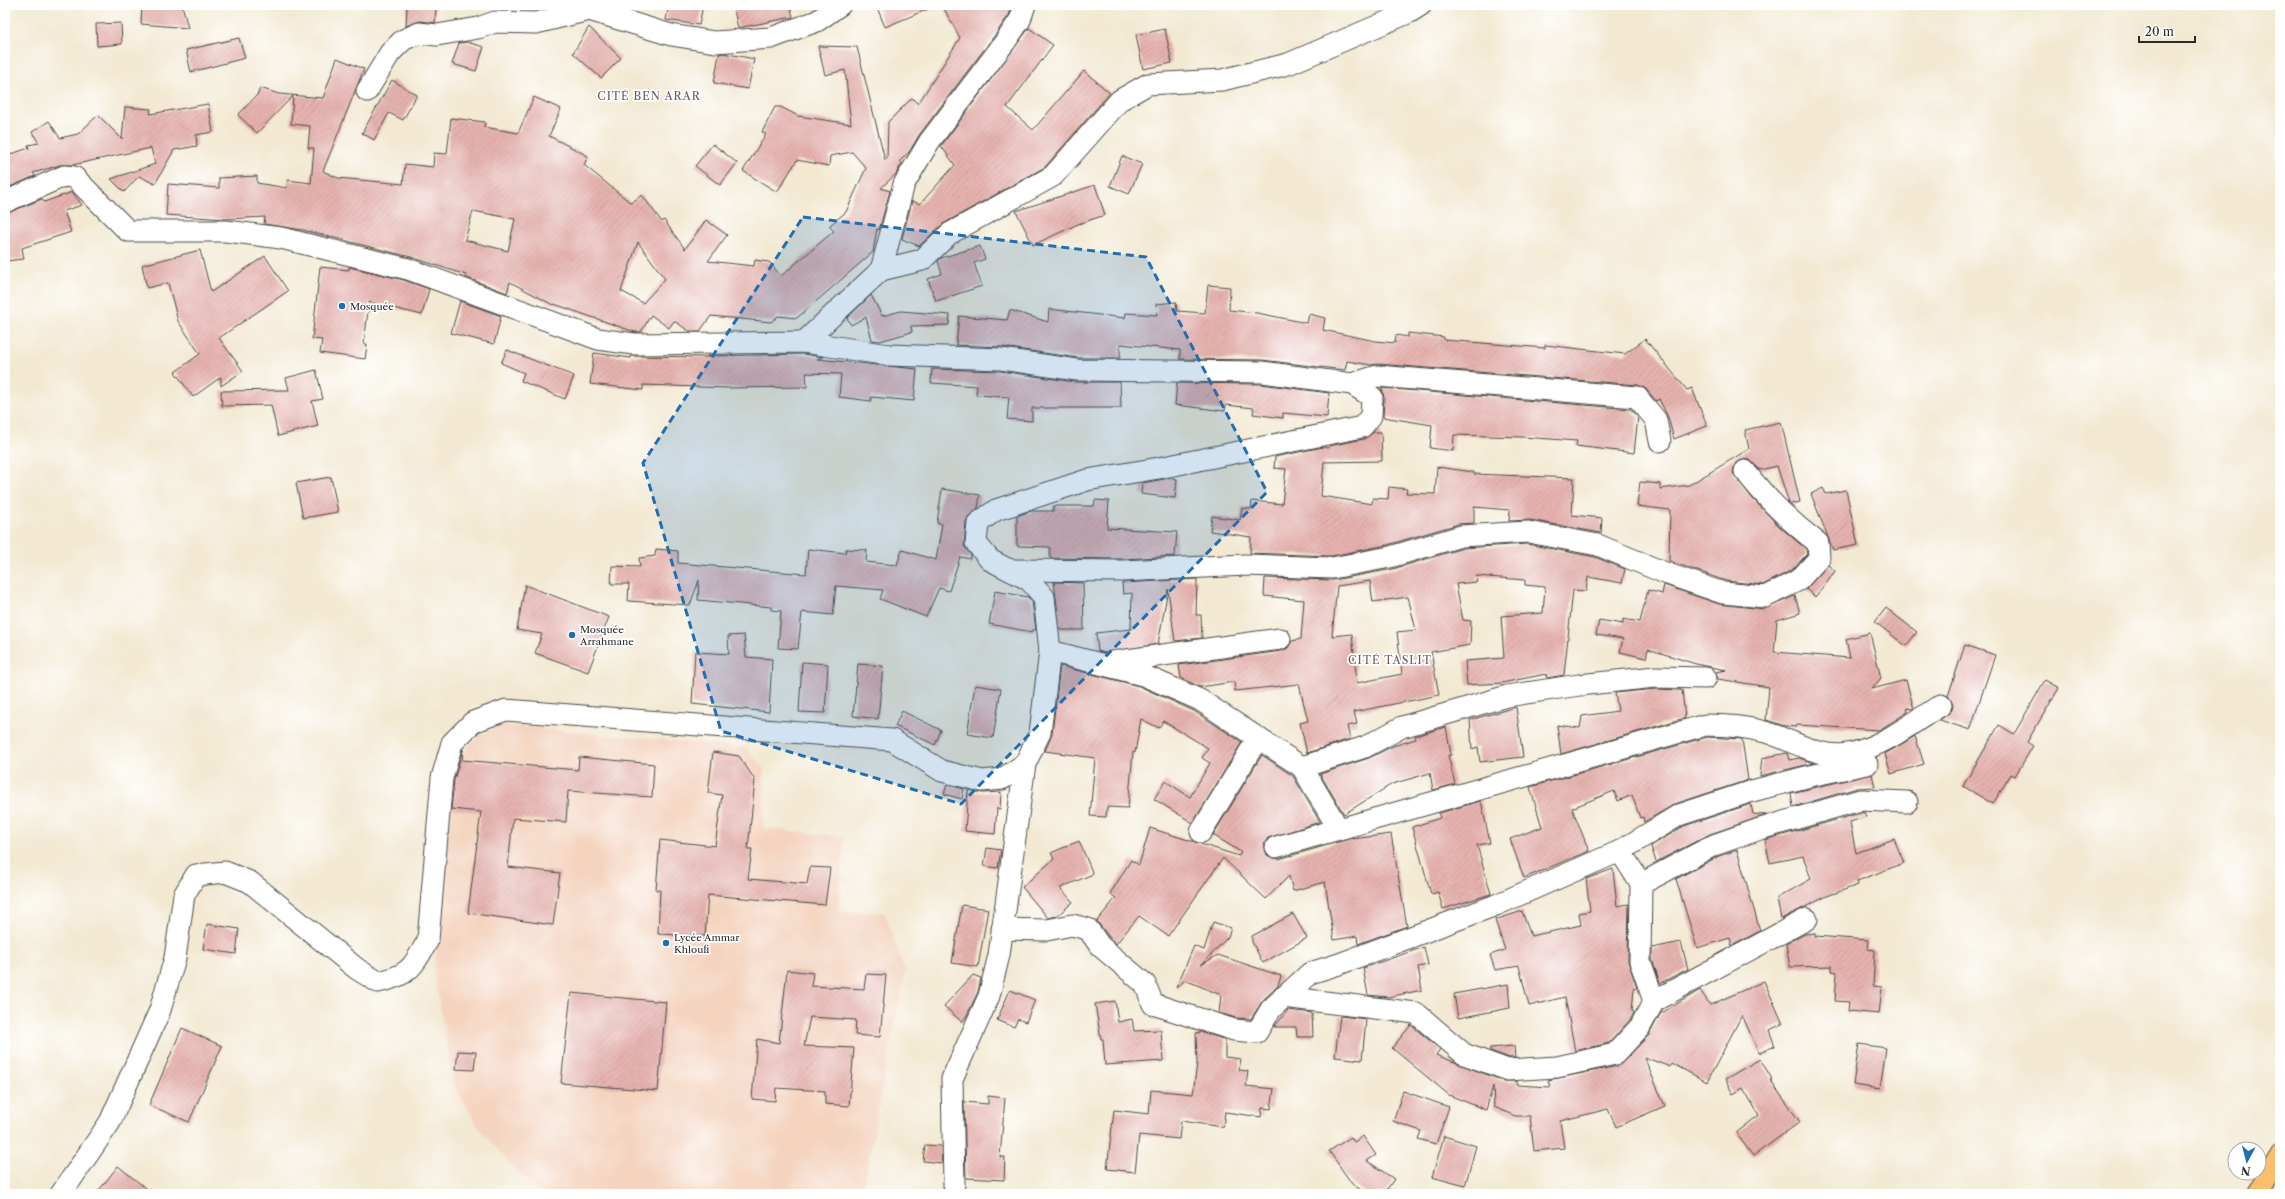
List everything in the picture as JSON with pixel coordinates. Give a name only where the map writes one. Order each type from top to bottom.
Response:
[{"type":"main road","points":[[2257,1194],[2280,1155]]},
{"type":"street","points":[[367,91],[390,53],[403,40],[419,33],[437,35],[478,28],[495,22],[536,23],[589,10],[671,35],[715,42],[771,38],[817,20],[840,5]]},
{"type":"street","points":[[881,270],[904,184],[929,142],[1020,20],[1026,5]]},
{"type":"street","points":[[804,342],[881,270],[922,260],[949,234],[1054,176],[1120,100],[1148,84],[1222,80],[1288,64],[1410,12],[1421,5]]},
{"type":"street","points":[[5,202],[64,176],[74,177],[128,231],[226,231],[281,238],[408,268],[598,339],[634,344],[804,342],[889,355],[1001,359],[1077,370],[1262,372],[1352,384],[1377,376],[1638,397],[1656,420],[1660,441]]},
{"type":"street","points":[[954,1185],[952,1079],[989,996],[1002,929],[1025,764],[1040,733],[1050,651],[1044,598],[1029,580],[990,560],[976,543],[978,523],[996,510],[1087,480],[1159,468],[1362,427],[1370,416],[1372,397],[1352,384]]},
{"type":"street","points":[[1009,570],[1124,570],[1245,565],[1332,568],[1390,557],[1461,536],[1528,532],[1598,545],[1665,573],[1723,593],[1765,597],[1799,580],[1819,558],[1818,543],[1765,498],[1745,471]]},
{"type":"street","points":[[1101,664],[1280,639]]},
{"type":"street","points":[[1050,651],[1143,675],[1200,700],[1302,767],[1338,828]]},
{"type":"street","points":[[1302,767],[1365,747],[1402,727],[1507,696],[1579,685],[1655,677],[1706,678]]},
{"type":"street","points":[[1276,847],[1338,828],[1705,725],[1736,724],[1766,732],[1808,750],[1826,753],[1852,754],[1885,740],[1941,705]]},
{"type":"street","points":[[61,1194],[110,1122],[160,1010],[175,958],[184,895],[196,875],[225,872],[250,882],[357,969],[378,982],[398,978],[415,962],[428,940],[442,778],[452,743],[473,722],[506,710],[892,740],[942,771],[982,781],[1002,779],[1025,764]]},
{"type":"street","points":[[1201,832],[1258,738]]},
{"type":"street","points":[[1002,929],[1047,930],[1072,925],[1088,929],[1100,946],[1145,984],[1153,1004],[1234,1030],[1257,1032],[1271,1009],[1310,973],[1339,964],[1496,905],[1620,851],[1678,815],[1752,791],[1810,776],[1867,764]]},
{"type":"street","points":[[1641,884],[1714,845],[1760,829],[1860,800],[1907,802]]},
{"type":"street","points":[[1620,851],[1641,884],[1640,961],[1654,1001]]},
{"type":"street","points":[[1283,998],[1416,1013],[1464,1054],[1508,1070],[1557,1067],[1615,1054],[1640,1027],[1654,1001],[1807,919]]},
{"type":"highlighted area","points":[[803,217],[1146,257],[1267,492],[961,804],[721,731],[643,463]]},
{"type":"shaded area","name":"Lycée Ammar Khloufi","points":[[503,725],[746,748],[764,768],[763,828],[844,837],[839,911],[885,913],[905,972],[862,1194],[541,1194],[516,1171],[478,1127],[454,1084],[434,974],[453,778],[463,753],[480,734]]},
{"type":"building","points":[[142,5],[182,5],[188,28],[141,24]]},
{"type":"building","points":[[407,5],[436,6],[435,23],[420,21],[406,26]]},
{"type":"building","points":[[669,5],[703,5],[699,25],[666,20]]},
{"type":"building","points":[[733,5],[790,5],[793,17],[738,28]]},
{"type":"building","points":[[876,5],[938,5],[885,27]]},
{"type":"building","points":[[942,5],[1012,5],[1009,15],[995,35],[919,135],[910,151],[900,161],[902,163],[896,174],[881,188],[890,191],[879,230],[877,229],[873,252],[797,318],[778,316],[771,322],[711,316],[700,331],[689,331],[674,321],[669,328],[651,315],[641,332],[635,332],[554,304],[553,305],[510,282],[507,293],[465,277],[466,275],[411,257],[303,230],[264,224],[265,217],[226,219],[166,215],[168,184],[219,188],[219,178],[257,176],[257,183],[287,188],[288,180],[311,183],[314,148],[308,148],[310,126],[291,124],[293,96],[257,133],[238,115],[258,94],[260,88],[279,94],[323,98],[337,58],[364,69],[323,171],[338,178],[403,184],[405,164],[433,167],[434,153],[447,154],[451,118],[485,122],[484,127],[518,133],[534,97],[561,109],[549,136],[588,156],[584,165],[631,203],[642,195],[662,222],[664,220],[685,249],[706,220],[727,235],[708,261],[754,266],[755,260],[769,262],[781,276],[834,231],[829,226],[846,212],[866,168],[852,152],[830,156],[829,166],[797,160],[777,192],[743,171],[766,134],[762,132],[775,107],[781,107],[798,116],[851,124],[845,70],[825,75],[818,46],[857,47],[885,160],[887,159],[888,122],[912,98],[918,104],[960,38]],"holes":[[[473,211],[515,219],[508,251],[465,240]],[[638,242],[665,279],[643,303],[621,291]]]},
{"type":"building","points":[[121,23],[122,44],[97,46],[96,24]]},
{"type":"building","points":[[589,27],[621,58],[601,78],[573,53]]},
{"type":"building","points":[[1029,28],[1053,45],[1007,107],[1033,130],[1084,71],[1110,93],[1045,167],[943,224],[919,246],[902,239],[912,201],[920,204],[955,165],[941,146]]},
{"type":"building","points":[[1165,29],[1172,63],[1143,69],[1136,35]]},
{"type":"building","points":[[239,38],[245,58],[191,72],[186,50]]},
{"type":"building","points":[[467,42],[484,47],[476,71],[452,64],[459,43]]},
{"type":"building","points":[[723,53],[754,59],[748,89],[714,83],[719,54]]},
{"type":"building","points":[[392,80],[417,95],[403,120],[389,113],[374,140],[362,133]]},
{"type":"building","points":[[208,104],[213,132],[196,135],[197,146],[174,150],[155,184],[139,176],[124,192],[111,179],[155,164],[151,148],[72,165],[60,165],[33,173],[35,176],[5,189],[5,156],[29,148],[28,145],[39,143],[32,132],[49,121],[60,138],[78,134],[98,115],[122,139],[125,107],[151,109],[150,114]]},
{"type":"building","points":[[713,144],[737,163],[720,185],[695,166]]},
{"type":"building","points":[[1122,156],[1142,164],[1129,194],[1110,186]]},
{"type":"building","points":[[1095,185],[1105,215],[1078,224],[1033,245],[1016,211]]},
{"type":"building","points":[[72,192],[82,205],[64,211],[71,232],[22,248],[24,259],[5,261],[5,214],[42,199],[44,202]]},
{"type":"building","points":[[980,246],[985,259],[974,263],[982,286],[936,301],[928,279],[942,274],[938,261],[941,258]]},
{"type":"building","points":[[200,250],[211,292],[265,256],[288,291],[219,338],[243,371],[221,386],[221,377],[193,397],[175,372],[200,354],[178,321],[168,283],[147,288],[142,265]]},
{"type":"building","name":"Mosquée","points":[[320,267],[349,270],[349,267],[404,280],[429,289],[422,315],[369,302],[364,344],[367,344],[365,359],[320,353],[322,340],[312,339]]},
{"type":"building","points":[[1208,285],[1230,287],[1229,310],[1257,313],[1307,323],[1309,314],[1325,318],[1323,330],[1375,341],[1395,343],[1396,335],[1408,337],[1408,333],[1444,337],[1444,340],[1545,348],[1545,345],[1625,354],[1645,339],[1687,390],[1692,388],[1707,426],[1674,439],[1668,417],[1659,399],[1656,401],[1646,389],[1638,385],[1378,364],[1371,365],[1347,361],[1345,370],[1262,360],[1180,359],[1180,350],[1120,344],[1120,358],[1078,358],[1003,347],[956,345],[959,316],[1007,320],[1010,310],[1048,322],[1049,309],[1125,318],[1126,313],[1157,315],[1156,304],[1176,302],[1177,311],[1205,313]]},
{"type":"building","points":[[871,295],[882,316],[901,311],[950,315],[949,325],[911,326],[912,332],[880,341],[872,340],[866,317],[851,325],[847,318]]},
{"type":"building","points":[[460,301],[501,316],[494,344],[451,333]]},
{"type":"building","points":[[507,350],[574,376],[565,399],[521,381],[524,373],[501,363]]},
{"type":"building","points":[[594,353],[631,358],[631,356],[710,357],[707,356],[803,354],[824,357],[817,359],[917,369],[914,401],[871,397],[871,401],[839,397],[841,374],[806,373],[807,387],[727,388],[643,385],[643,390],[590,384]]},
{"type":"building","points":[[932,369],[1000,371],[1075,382],[1120,382],[1121,408],[1032,408],[1032,421],[1007,419],[1009,397],[976,395],[977,386],[931,383]]},
{"type":"building","points":[[316,370],[323,399],[312,401],[318,426],[278,436],[271,405],[222,406],[221,391],[289,390],[286,378]]},
{"type":"building","points":[[1177,383],[1261,384],[1329,393],[1327,417],[1283,413],[1283,418],[1253,414],[1254,408],[1226,405],[1225,411],[1175,405]]},
{"type":"building","points":[[1382,388],[1631,409],[1638,417],[1634,453],[1576,446],[1577,441],[1523,437],[1454,435],[1453,451],[1430,448],[1432,425],[1383,417],[1384,398]]},
{"type":"building","points":[[1781,422],[1800,502],[1789,503],[1777,466],[1760,470],[1750,460],[1743,459],[1734,466],[1733,473],[1753,499],[1780,527],[1806,549],[1807,554],[1792,570],[1763,585],[1726,581],[1669,561],[1670,510],[1637,506],[1640,482],[1660,484],[1660,489],[1689,485],[1749,449],[1745,430]]},
{"type":"building","points":[[1374,432],[1381,432],[1382,461],[1324,462],[1321,496],[1372,504],[1373,498],[1388,499],[1389,487],[1407,489],[1406,493],[1435,494],[1437,467],[1474,472],[1474,474],[1574,478],[1572,515],[1602,518],[1601,533],[1530,520],[1509,521],[1510,510],[1474,507],[1474,523],[1458,524],[1387,545],[1331,556],[1250,553],[1251,537],[1210,531],[1212,516],[1240,520],[1242,508],[1251,509],[1252,501],[1282,504],[1286,469],[1274,468],[1275,457],[1323,447],[1329,448],[1329,446],[1364,439]]},
{"type":"building","points":[[331,477],[338,512],[303,518],[296,483]]},
{"type":"building","points":[[1170,478],[1177,479],[1175,498],[1141,494],[1142,483]]},
{"type":"building","points":[[1823,488],[1826,494],[1846,490],[1858,545],[1833,550],[1811,494]]},
{"type":"building","points":[[942,489],[980,495],[978,508],[968,517],[966,522],[964,546],[971,555],[970,559],[960,557],[949,591],[939,588],[926,617],[880,599],[883,590],[836,586],[833,615],[802,612],[798,649],[778,648],[781,611],[771,610],[771,607],[698,600],[699,580],[690,605],[628,601],[629,584],[611,584],[612,566],[640,567],[639,558],[655,556],[656,549],[678,551],[678,563],[806,574],[808,549],[845,553],[846,549],[867,550],[866,562],[897,565],[902,550],[936,560],[942,524],[937,523]]},
{"type":"building","points":[[1095,500],[1109,501],[1107,528],[1177,532],[1175,556],[1123,559],[1050,558],[1050,547],[1017,546],[1017,516],[1031,511],[1053,511],[1053,506],[1094,506]]},
{"type":"building","points":[[1527,544],[1595,557],[1625,569],[1622,583],[1588,577],[1586,591],[1573,590],[1564,675],[1547,678],[1546,674],[1502,683],[1467,685],[1465,661],[1504,658],[1501,616],[1543,613],[1545,587],[1525,585],[1525,580],[1476,576],[1477,582],[1456,584],[1463,620],[1471,621],[1470,645],[1431,652],[1439,695],[1354,712],[1357,724],[1347,726],[1350,739],[1307,753],[1300,723],[1308,721],[1299,684],[1235,691],[1234,682],[1200,687],[1181,678],[1179,665],[1282,651],[1288,648],[1292,641],[1301,639],[1304,600],[1264,596],[1265,578],[1334,580],[1393,569],[1463,548]],"holes":[[[1370,581],[1373,602],[1408,597],[1416,630],[1397,632],[1402,674],[1357,683],[1352,634],[1332,636],[1337,586]]]},
{"type":"building","points":[[1828,565],[1835,571],[1815,597],[1806,589]]},
{"type":"building","points":[[1197,579],[1196,615],[1201,615],[1202,638],[1175,641],[1168,589],[1158,644],[1105,653],[1098,651],[1096,633],[1131,629],[1132,593],[1123,594],[1122,583]]},
{"type":"building","points":[[1054,582],[1083,583],[1084,630],[1060,630]]},
{"type":"building","name":"Mosquée Arrahmane","points":[[525,585],[609,617],[588,672],[535,653],[542,634],[517,630]]},
{"type":"building","points":[[1664,585],[1719,604],[1764,609],[1795,596],[1800,613],[1777,620],[1774,652],[1850,658],[1846,639],[1870,633],[1881,678],[1872,689],[1906,680],[1914,709],[1907,708],[1908,712],[1879,730],[1797,725],[1796,727],[1785,726],[1766,720],[1769,687],[1718,679],[1716,672],[1726,670],[1696,664],[1648,649],[1646,658],[1620,652],[1623,639],[1596,635],[1599,620],[1623,624],[1623,619],[1640,622],[1648,590],[1662,594]]},
{"type":"building","points":[[995,591],[1028,597],[1032,602],[1036,630],[1032,630],[1032,632],[989,624]]},
{"type":"building","points":[[1886,608],[1917,632],[1906,646],[1875,622]]},
{"type":"building","points":[[744,635],[746,657],[772,659],[769,712],[692,704],[695,652],[729,654],[728,636]]},
{"type":"building","points":[[1965,645],[1995,655],[1970,730],[1940,720],[1952,710],[1953,704],[1948,696]]},
{"type":"building","points":[[802,662],[828,664],[825,713],[799,712]]},
{"type":"building","points":[[858,664],[883,666],[878,719],[853,716]]},
{"type":"building","points":[[1060,666],[1139,686],[1194,711],[1242,742],[1193,823],[1154,799],[1165,781],[1190,797],[1210,763],[1202,758],[1208,748],[1163,721],[1159,728],[1141,719],[1135,753],[1133,752],[1128,808],[1107,807],[1106,817],[1090,816],[1095,758],[1045,751],[1052,734]]},
{"type":"building","points":[[2045,680],[2059,688],[2027,742],[2033,746],[2015,776],[2011,774],[1993,804],[1963,786],[1999,725],[2014,734]]},
{"type":"building","points":[[975,685],[1001,689],[993,738],[967,734]]},
{"type":"building","points":[[1656,689],[1682,690],[1685,718],[1561,754],[1557,725],[1580,728],[1582,716],[1618,711],[1615,693]]},
{"type":"building","points":[[1516,707],[1523,757],[1480,762],[1478,747],[1472,749],[1470,720]]},
{"type":"building","points":[[902,711],[941,730],[935,745],[895,726]]},
{"type":"building","points":[[1446,727],[1451,755],[1448,755],[1455,784],[1433,790],[1430,773],[1392,784],[1344,814],[1320,774],[1369,758],[1393,746],[1416,739],[1415,736]]},
{"type":"building","points":[[1915,736],[1924,764],[1891,774],[1885,754]]},
{"type":"building","points":[[1707,737],[1742,739],[1748,780],[1675,804],[1644,822],[1643,817],[1640,818],[1632,795],[1618,801],[1614,791],[1572,808],[1589,851],[1524,878],[1510,839],[1542,827],[1530,787]]},
{"type":"building","points":[[463,749],[462,760],[578,770],[579,757],[654,764],[652,797],[568,791],[566,822],[513,818],[508,867],[560,873],[553,925],[468,913],[481,812],[451,809],[454,780]]},
{"type":"building","points":[[713,752],[739,756],[755,780],[748,849],[752,849],[748,879],[807,884],[810,867],[830,868],[825,905],[708,895],[705,936],[658,934],[660,890],[656,890],[660,840],[715,846],[722,795],[708,793]]},
{"type":"building","points":[[1787,753],[1789,760],[1799,758],[1814,763],[1760,776],[1762,758]]},
{"type":"building","points":[[1262,755],[1293,776],[1320,822],[1268,838],[1264,844],[1267,855],[1279,859],[1352,838],[1391,834],[1407,926],[1358,944],[1357,936],[1334,940],[1325,882],[1293,891],[1289,876],[1266,899],[1223,858],[1168,936],[1139,916],[1116,944],[1097,921],[1116,898],[1110,894],[1131,860],[1139,865],[1150,828],[1239,856],[1241,852],[1213,835]]},
{"type":"building","points":[[1872,774],[1875,787],[1857,788],[1793,807],[1791,793]]},
{"type":"building","points":[[947,785],[964,789],[962,799],[944,794]]},
{"type":"building","points":[[968,790],[983,793],[1001,792],[1000,809],[997,808],[995,834],[965,831]]},
{"type":"building","points":[[1481,801],[1490,843],[1477,845],[1491,894],[1443,909],[1438,892],[1431,894],[1412,827],[1440,818],[1439,813]]},
{"type":"building","points":[[1751,804],[1753,814],[1766,815],[1710,834],[1656,862],[1651,846],[1684,826]]},
{"type":"building","points":[[1864,812],[1866,817],[1850,822],[1856,853],[1894,839],[1904,863],[1857,881],[1858,885],[1827,896],[1781,919],[1777,898],[1811,879],[1803,856],[1770,863],[1765,840]]},
{"type":"building","points":[[1079,841],[1093,874],[1060,888],[1073,902],[1057,916],[1048,918],[1022,887],[1054,859],[1051,853]]},
{"type":"building","points":[[987,848],[1001,850],[998,868],[984,866]]},
{"type":"building","points":[[1737,850],[1760,931],[1732,946],[1730,938],[1697,948],[1676,879],[1719,856]]},
{"type":"building","points":[[1613,869],[1617,906],[1629,904],[1628,961],[1637,988],[1634,989],[1632,1011],[1634,1012],[1630,1020],[1609,1043],[1575,1051],[1565,997],[1529,1006],[1519,966],[1495,970],[1490,955],[1505,950],[1495,920],[1522,911],[1531,936],[1581,925],[1579,913],[1590,911],[1586,879]]},
{"type":"building","points":[[962,905],[988,909],[978,967],[952,963]]},
{"type":"building","points":[[1293,914],[1307,938],[1263,963],[1252,942],[1252,936]]},
{"type":"building","points":[[1213,922],[1231,928],[1228,937],[1201,965],[1218,955],[1281,976],[1278,986],[1263,1000],[1251,1019],[1236,1018],[1219,1013],[1221,995],[1185,980],[1176,988],[1194,946],[1204,950]]},
{"type":"building","points":[[207,924],[239,929],[236,954],[203,949]]},
{"type":"building","points":[[1815,933],[1815,936],[1868,940],[1867,949],[1875,950],[1873,986],[1882,987],[1879,1014],[1848,1011],[1849,1002],[1835,1001],[1837,972],[1832,971],[1832,966],[1790,967],[1786,944],[1805,934]]},
{"type":"building","points":[[1681,942],[1688,969],[1660,983],[1652,959],[1652,948]]},
{"type":"building","points":[[1424,947],[1428,965],[1418,967],[1422,990],[1388,997],[1368,995],[1363,968]]},
{"type":"building","points":[[787,970],[813,973],[811,986],[864,989],[866,974],[886,975],[880,1037],[855,1035],[856,1020],[810,1017],[804,1046],[854,1048],[849,1106],[825,1104],[825,1091],[776,1088],[775,1101],[752,1099],[757,1039],[779,1043]]},
{"type":"building","points":[[973,975],[981,978],[978,992],[962,1022],[944,1006]]},
{"type":"building","points":[[1764,981],[1783,1024],[1769,1030],[1775,1046],[1759,1053],[1742,1015],[1707,1082],[1671,1063],[1670,1067],[1644,1057],[1665,1106],[1616,1127],[1608,1109],[1560,1121],[1564,1148],[1534,1151],[1530,1116],[1515,1116],[1494,1107],[1493,1086],[1486,1110],[1449,1095],[1392,1048],[1411,1025],[1440,1049],[1436,1055],[1504,1081],[1517,1081],[1517,1085],[1550,1087],[1548,1080],[1618,1066],[1649,1035],[1660,1014],[1700,990],[1710,1005]]},
{"type":"building","points":[[1508,984],[1510,1008],[1458,1018],[1454,994]]},
{"type":"building","points":[[1010,990],[1035,1000],[1026,1022],[1018,1019],[1014,1027],[997,1020]]},
{"type":"building","points":[[571,993],[666,1002],[658,1091],[561,1083]]},
{"type":"building","points":[[1115,1001],[1118,1022],[1132,1019],[1134,1031],[1161,1030],[1163,1061],[1105,1065],[1103,1039],[1101,1039],[1095,1004]]},
{"type":"building","points":[[1288,1010],[1312,1013],[1313,1037],[1297,1037],[1296,1027],[1274,1027]]},
{"type":"building","points":[[1340,1016],[1366,1019],[1362,1060],[1335,1057]]},
{"type":"building","points":[[182,1028],[222,1046],[189,1122],[149,1105]]},
{"type":"building","points":[[1202,1032],[1225,1040],[1225,1057],[1241,1059],[1239,1070],[1248,1071],[1246,1086],[1274,1089],[1271,1109],[1262,1108],[1261,1117],[1225,1112],[1223,1127],[1181,1121],[1179,1139],[1139,1135],[1135,1172],[1107,1169],[1114,1110],[1149,1114],[1151,1090],[1193,1094],[1197,1063],[1196,1033]]},
{"type":"building","points":[[1859,1044],[1886,1048],[1880,1089],[1853,1085]]},
{"type":"building","points":[[1514,1046],[1515,1058],[1510,1058],[1490,1051],[1490,1048]]},
{"type":"building","points":[[458,1051],[476,1052],[474,1070],[456,1069]]},
{"type":"building","points":[[1760,1059],[1772,1079],[1770,1080],[1800,1122],[1753,1156],[1736,1133],[1759,1115],[1743,1088],[1733,1094],[1725,1079]]},
{"type":"building","points":[[1403,1091],[1449,1107],[1436,1144],[1418,1139],[1421,1131],[1393,1121]]},
{"type":"building","points":[[988,1096],[1005,1098],[1000,1157],[1005,1157],[1004,1180],[966,1178],[964,1102],[988,1104]]},
{"type":"building","points":[[1363,1136],[1376,1155],[1367,1161],[1394,1179],[1384,1194],[1367,1194],[1352,1184],[1329,1151],[1351,1137],[1354,1142]]},
{"type":"building","points":[[1444,1136],[1476,1146],[1465,1186],[1432,1177]]},
{"type":"building","points":[[925,1145],[941,1146],[942,1163],[923,1161]]},
{"type":"building","points":[[118,1166],[153,1194],[96,1194]]},
{"type":"place","name":"Mosquée","points":[[342,306]]},
{"type":"place","name":"Mosquée Arrahmane","points":[[572,635]]},
{"type":"place","name":"Lycée Ammar Khloufi","points":[[666,943]]},
{"type":"district","name":"CITÉ BEN ARAR","points":[[649,96]]},
{"type":"district","name":"CITÉ TASLIT","points":[[1390,660]]}]
